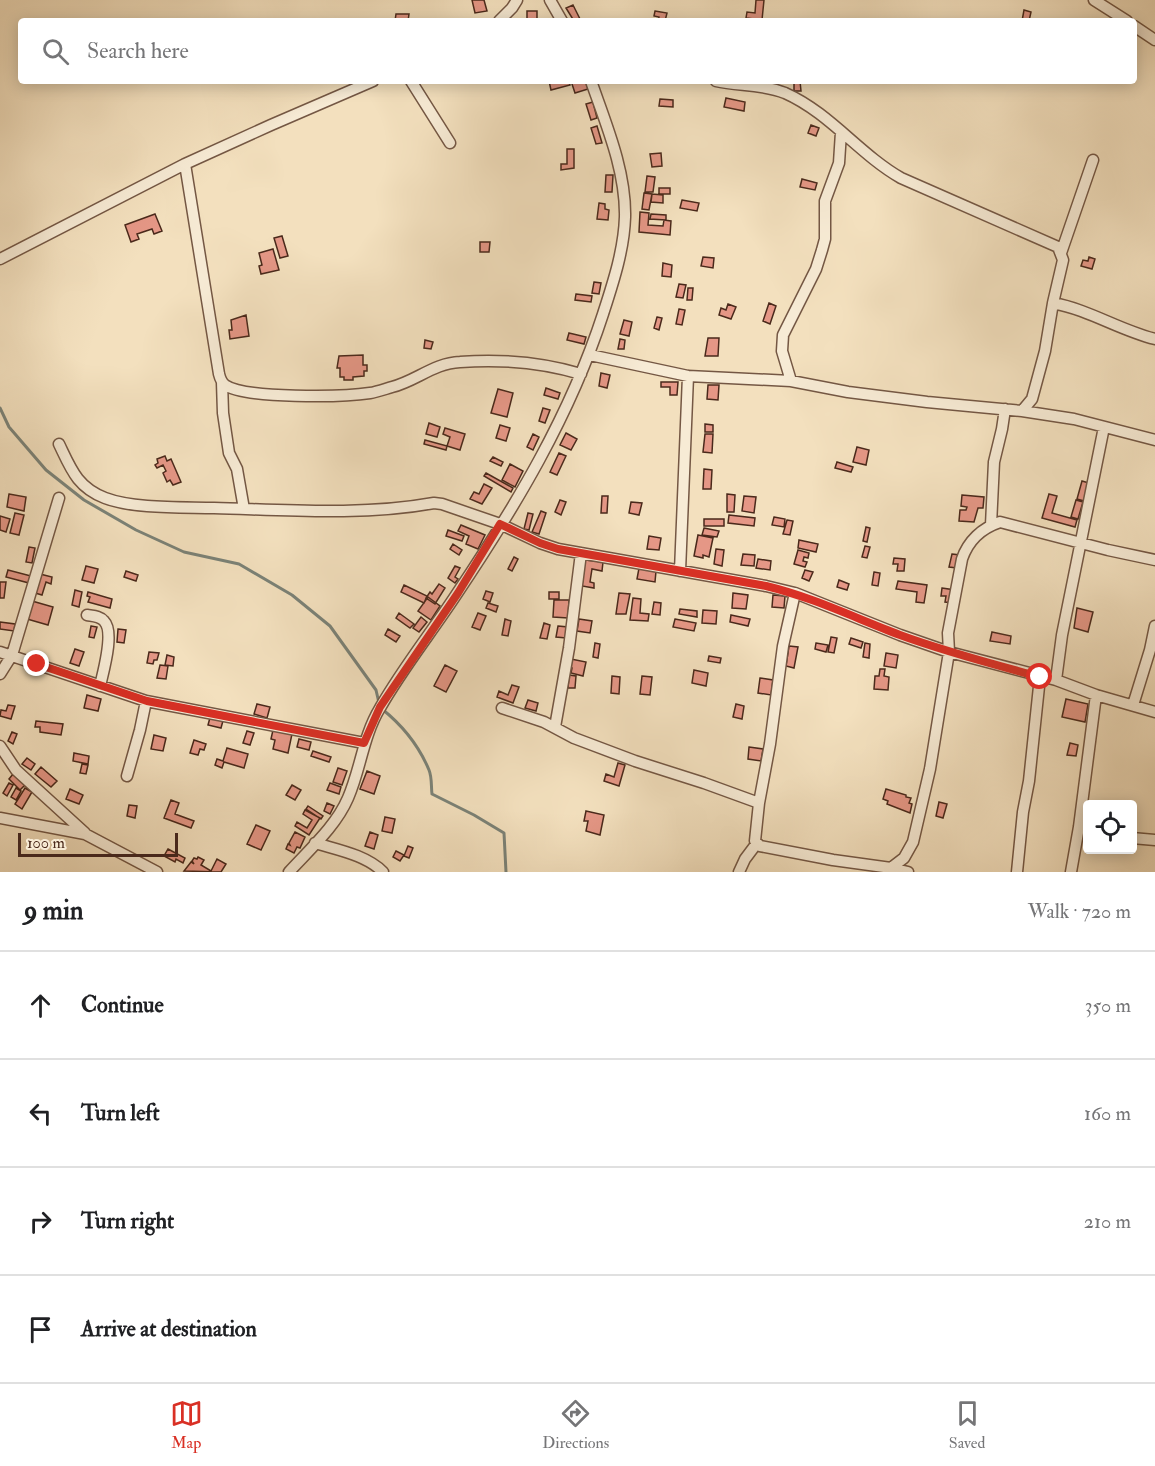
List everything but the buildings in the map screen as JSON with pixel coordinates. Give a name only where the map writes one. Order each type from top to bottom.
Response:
[{"type":"street","points":[[502,18],[517,0]]},
{"type":"street","points":[[550,0],[559,18]]},
{"type":"street","points":[[1094,0],[1122,18]]},
{"type":"street","points":[[1137,28],[1155,40]]},
{"type":"street","points":[[0,259],[185,165],[271,124],[366,84]]},
{"type":"street","points":[[413,84],[450,143]]},
{"type":"street","points":[[289,872],[325,833],[347,800],[364,743],[380,707],[458,593],[535,470],[563,416],[590,355],[622,245],[625,215],[621,179],[610,136],[592,84]]},
{"type":"street","points":[[741,84],[783,93],[832,123],[873,160],[901,178],[1058,247],[1063,260],[1039,380],[1032,399],[1022,411]]},
{"type":"street","points":[[791,381],[783,351],[783,335],[816,269],[822,250],[825,239],[825,201],[839,163],[841,132]]},
{"type":"street","points":[[1061,253],[1093,159]]},
{"type":"street","points":[[185,165],[222,382],[223,413],[229,453],[237,469],[244,509]]},
{"type":"street","points":[[1053,303],[1074,307],[1137,334],[1155,339]]},
{"type":"street","points":[[590,355],[688,376],[791,381],[837,390],[927,402],[1022,411],[1074,420],[1155,440]]},
{"type":"street","points":[[222,382],[233,389],[245,392],[322,396],[370,393],[396,386],[443,364],[460,362],[528,362],[581,374]]},
{"type":"street","points":[[680,571],[688,376]]},
{"type":"street","points":[[991,525],[994,462],[1005,409]]},
{"type":"street","points":[[1056,680],[1062,635],[1104,427]]},
{"type":"street","points":[[59,444],[73,474],[81,483],[105,498],[128,503],[171,507],[267,511],[370,511],[434,503],[500,524],[540,543],[581,553],[795,593],[949,652],[1056,680],[1096,695],[1155,711]]},
{"type":"street","points":[[0,674],[12,655],[59,498]]},
{"type":"street","points":[[891,868],[904,858],[913,842],[930,769],[949,652],[948,633],[962,559],[965,550],[977,535],[991,525],[1000,522],[1155,560]]},
{"type":"street","points":[[555,727],[569,648],[581,553]]},
{"type":"street","points":[[795,593],[783,646],[754,838],[760,846],[908,872]]},
{"type":"street","points":[[87,615],[102,618],[108,628],[107,651],[100,686]]},
{"type":"street","points":[[1133,705],[1155,626]]},
{"type":"street","points":[[0,652],[147,701],[364,743]]},
{"type":"street","points":[[1017,872],[1040,677]]},
{"type":"street","points":[[1086,800],[1096,695]]},
{"type":"street","points":[[127,776],[147,701]]},
{"type":"street","points":[[502,708],[555,727],[574,738],[636,761],[759,803]]},
{"type":"street","points":[[0,746],[16,770],[85,834],[157,872]]},
{"type":"street","points":[[0,818],[85,834]]},
{"type":"street","points":[[1071,872],[1083,833]]},
{"type":"street","points":[[1137,838],[1155,840]]},
{"type":"street","points":[[315,843],[361,858],[374,864],[383,872]]},
{"type":"street","points":[[739,872],[757,843]]},
{"type":"waterway","points":[[0,408],[9,427],[46,470],[84,500],[136,530],[184,552],[239,564],[292,595],[330,626],[376,690],[379,703]]},
{"type":"waterway","points":[[382,709],[415,744],[430,773],[432,794],[504,833],[506,872]]},
{"type":"route","points":[[37,664],[147,701],[364,743],[380,707],[458,593],[500,524],[558,549],[795,593],[949,652],[1040,677]]}]
